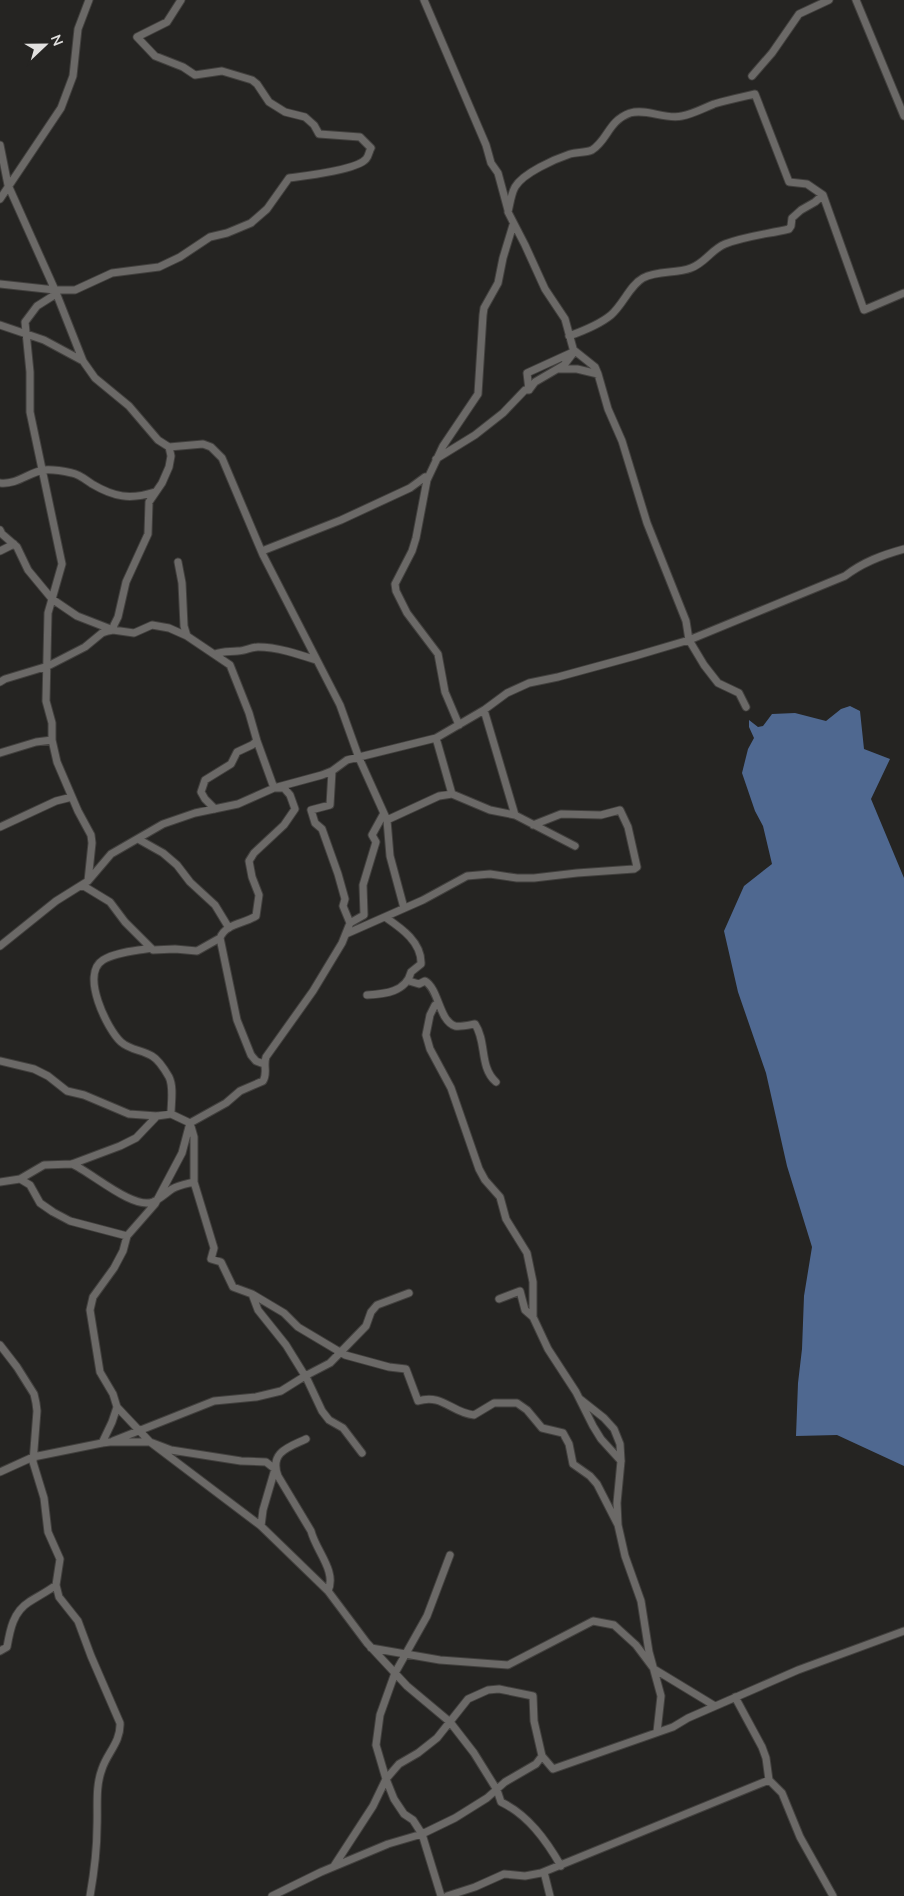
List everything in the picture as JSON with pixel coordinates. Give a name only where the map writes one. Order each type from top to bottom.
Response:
[{"type":"street","points":[[0,199],[61,108],[73,76],[78,28],[89,0]]},
{"type":"street","points":[[0,284],[56,292],[75,290],[108,274],[154,268],[180,257],[210,237],[227,233],[251,223],[267,209],[289,178],[330,172],[363,162],[368,156],[370,148],[360,137],[319,134],[306,117],[285,112],[269,102],[257,84],[252,80],[222,71],[196,75],[183,67],[155,56],[137,37],[167,22],[182,0]]},
{"type":"street","points":[[424,0],[492,163],[498,173],[513,225],[525,245],[545,290],[561,312],[574,352],[568,362],[535,382],[529,390],[525,390],[503,413],[475,435],[436,459]]},
{"type":"street","points":[[752,76],[772,53],[799,14],[829,0]]},
{"type":"street","points":[[856,0],[904,116]]},
{"type":"street","points":[[508,210],[515,187],[522,178],[532,171],[568,155],[592,150],[600,143],[610,126],[621,117],[638,111],[676,117],[683,116],[713,104],[755,94],[789,182],[807,184],[823,195],[864,310],[904,294]]},
{"type":"street","points":[[0,145],[8,185],[56,292],[83,362],[96,378],[129,406],[158,440],[169,447],[203,444],[211,447],[222,458],[262,552],[340,705],[359,758],[385,817],[390,856],[404,908]]},
{"type":"street","points":[[570,336],[610,315],[627,296],[632,286],[642,279],[663,272],[693,268],[725,244],[750,236],[789,229],[792,218],[823,195]]},
{"type":"street","points":[[459,725],[445,692],[438,654],[407,613],[395,584],[414,545],[427,480],[436,459],[478,394],[484,308],[498,283],[513,225]]},
{"type":"street","points":[[56,292],[37,306],[25,322],[28,334],[30,412],[62,564],[48,613],[46,702],[52,723],[52,740],[57,762],[91,835],[92,843],[85,883]]},
{"type":"street","points":[[0,325],[44,340],[83,362]]},
{"type":"street","points":[[574,352],[593,365],[598,374],[608,409],[622,441],[648,523],[686,621],[689,640],[704,665],[718,683],[739,693],[746,707]]},
{"type":"street","points":[[529,390],[527,374],[574,352]]},
{"type":"street","points":[[559,368],[577,369],[598,374]]},
{"type":"street","points":[[113,630],[126,582],[148,534],[149,502],[162,483],[169,467],[171,456],[169,447]]},
{"type":"street","points":[[0,483],[6,484],[19,481],[43,470],[74,473],[104,491],[122,496],[139,497],[155,492]]},
{"type":"street","points":[[262,552],[341,520],[410,488],[425,477]]},
{"type":"street","points":[[0,530],[2,534],[18,547],[28,570],[52,599],[77,616],[113,630],[134,633],[148,626],[169,628],[187,636],[209,652],[226,661],[233,670],[251,718],[273,789]]},
{"type":"street","points":[[0,550],[14,544]]},
{"type":"street","points":[[0,946],[56,901],[85,883],[111,854],[163,824],[238,804],[273,789],[332,771],[347,760],[436,738],[484,710],[507,693],[529,683],[558,677],[689,640],[845,576],[857,566],[869,560],[904,549]]},
{"type":"street","points":[[178,562],[182,583],[184,629],[187,636]]},
{"type":"street","points":[[0,682],[48,666],[85,647],[102,633],[113,630]]},
{"type":"street","points":[[215,654],[224,651],[241,651],[261,647],[316,660]]},
{"type":"street","points":[[484,710],[515,815]]},
{"type":"street","points":[[436,738],[452,794]]},
{"type":"street","points":[[0,753],[36,742],[52,740]]},
{"type":"street","points":[[215,809],[201,792],[205,780],[231,764],[237,752],[257,742]]},
{"type":"street","points":[[332,771],[330,805],[311,810],[315,823],[322,829],[338,874],[345,899],[343,906],[350,923]]},
{"type":"street","points":[[171,1114],[170,1078],[151,1055],[134,1050],[119,1040],[99,1004],[94,984],[94,972],[102,961],[112,956],[151,948],[197,952],[220,938],[223,932],[229,928],[256,916],[259,895],[252,877],[249,861],[254,853],[284,825],[295,809],[290,795],[284,788],[273,789]]},
{"type":"street","points":[[560,1866],[546,1840],[514,1809],[501,1802],[497,1790],[474,1753],[450,1722],[407,1686],[371,1648],[328,1591],[261,1526],[150,1442],[117,1407],[113,1394],[100,1372],[90,1310],[93,1297],[114,1268],[123,1251],[127,1236],[157,1200],[182,1153],[190,1123],[226,1103],[240,1091],[263,1081],[266,1073],[264,1064],[266,1057],[313,991],[346,934],[350,923],[364,915],[362,885],[376,842],[372,835],[385,817],[439,796],[452,794],[490,810],[515,815],[575,846]]},
{"type":"street","points":[[0,827],[56,801],[72,797]]},
{"type":"street","points":[[346,934],[404,908],[467,876],[490,874],[517,878],[534,878],[634,869],[637,866],[628,826],[620,810],[601,815],[561,814],[533,825]]},
{"type":"street","points":[[138,839],[163,853],[177,865],[190,882],[215,905],[229,928]]},
{"type":"street","points":[[85,883],[110,902],[151,948]]},
{"type":"street","points":[[385,917],[414,941],[420,954],[421,964],[411,972],[409,981]]},
{"type":"street","points":[[220,938],[236,1020],[251,1055],[264,1064]]},
{"type":"street","points":[[367,995],[388,993],[409,981],[419,984],[427,981],[449,1023],[456,1026],[475,1024],[481,1036],[486,1069],[496,1082]]},
{"type":"street","points":[[438,1004],[435,1005],[430,1015],[426,1035],[430,1049],[451,1088],[479,1170],[500,1197],[506,1219],[527,1253],[533,1282],[533,1317]]},
{"type":"street","points":[[0,1061],[34,1070],[48,1076],[67,1090],[129,1114],[157,1116],[171,1114],[190,1123],[194,1137],[194,1182],[214,1248],[211,1259],[221,1262],[233,1286],[252,1294],[284,1313],[298,1327],[342,1353],[389,1368],[406,1369],[418,1401],[426,1399],[439,1400],[463,1412],[474,1415],[494,1403],[511,1402],[521,1405],[542,1428],[563,1433],[569,1444],[573,1464],[590,1476],[597,1484],[618,1526]]},
{"type":"street","points":[[0,1182],[20,1179],[44,1165],[72,1164],[136,1138],[157,1116]]},
{"type":"street","points":[[72,1164],[91,1174],[118,1193],[146,1204],[157,1200],[173,1188],[194,1182]]},
{"type":"street","points":[[20,1179],[30,1185],[40,1203],[70,1221],[127,1236]]},
{"type":"street","points":[[499,1299],[520,1291],[525,1310],[533,1317],[548,1349],[580,1399],[601,1439],[621,1461]]},
{"type":"street","points":[[0,1472],[33,1458],[106,1442],[214,1401],[256,1397],[281,1391],[330,1363],[342,1353],[366,1326],[371,1312],[377,1305],[409,1293]]},
{"type":"street","points":[[252,1294],[258,1310],[286,1346],[305,1376],[322,1411],[329,1420],[343,1428],[362,1452]]},
{"type":"street","points":[[1,1348],[34,1394],[37,1411],[33,1458],[44,1498],[48,1532],[60,1559],[56,1585],[61,1602],[78,1621],[120,1723],[120,1733],[102,1768],[98,1785],[94,1871],[90,1896]]},
{"type":"street","points":[[580,1399],[604,1418],[614,1429],[620,1444],[621,1461],[616,1503],[618,1526],[625,1556],[641,1601],[649,1652],[661,1696],[657,1732]]},
{"type":"street","points":[[106,1442],[117,1407]]},
{"type":"street","points":[[261,1526],[263,1510],[277,1456],[306,1438]]},
{"type":"street","points":[[106,1442],[150,1442],[171,1450],[241,1462],[266,1462],[275,1469],[312,1531],[314,1541],[331,1574],[331,1585],[328,1591]]},
{"type":"street","points":[[441,1896],[422,1834],[413,1820],[404,1814],[394,1799],[376,1745],[380,1715],[395,1673],[427,1616],[450,1556]]},
{"type":"street","points":[[0,1651],[7,1647],[10,1628],[19,1611],[28,1602],[56,1585]]},
{"type":"street","points":[[371,1648],[440,1660],[508,1665],[593,1621],[614,1625],[636,1645],[654,1669],[715,1706]]},
{"type":"street","points":[[334,1866],[373,1806],[386,1779],[398,1764],[418,1753],[437,1738],[468,1699],[488,1690],[533,1696],[534,1721],[542,1756],[554,1769],[673,1727],[688,1718],[798,1670],[904,1631]]},
{"type":"street","points":[[736,1697],[766,1758],[769,1780],[782,1793],[800,1837],[833,1896]]},
{"type":"street","points":[[272,1896],[334,1866],[388,1844],[422,1834],[455,1818],[497,1790],[505,1782],[536,1764],[542,1756]]},
{"type":"street","points":[[447,1896],[475,1887],[504,1874],[525,1876],[544,1872],[769,1780]]},
{"type":"street","points":[[544,1872],[550,1896]]},
{"type":"water","points":[[850,706],[860,711],[864,749],[890,759],[871,799],[904,878],[904,1466],[837,1435],[796,1436],[804,1296],[812,1247],[787,1166],[766,1073],[738,992],[724,931],[744,886],[772,864],[763,826],[755,811],[742,773],[748,749],[754,738],[749,727],[749,720],[758,727],[763,726],[772,714],[795,713],[826,721],[841,709]]}]
